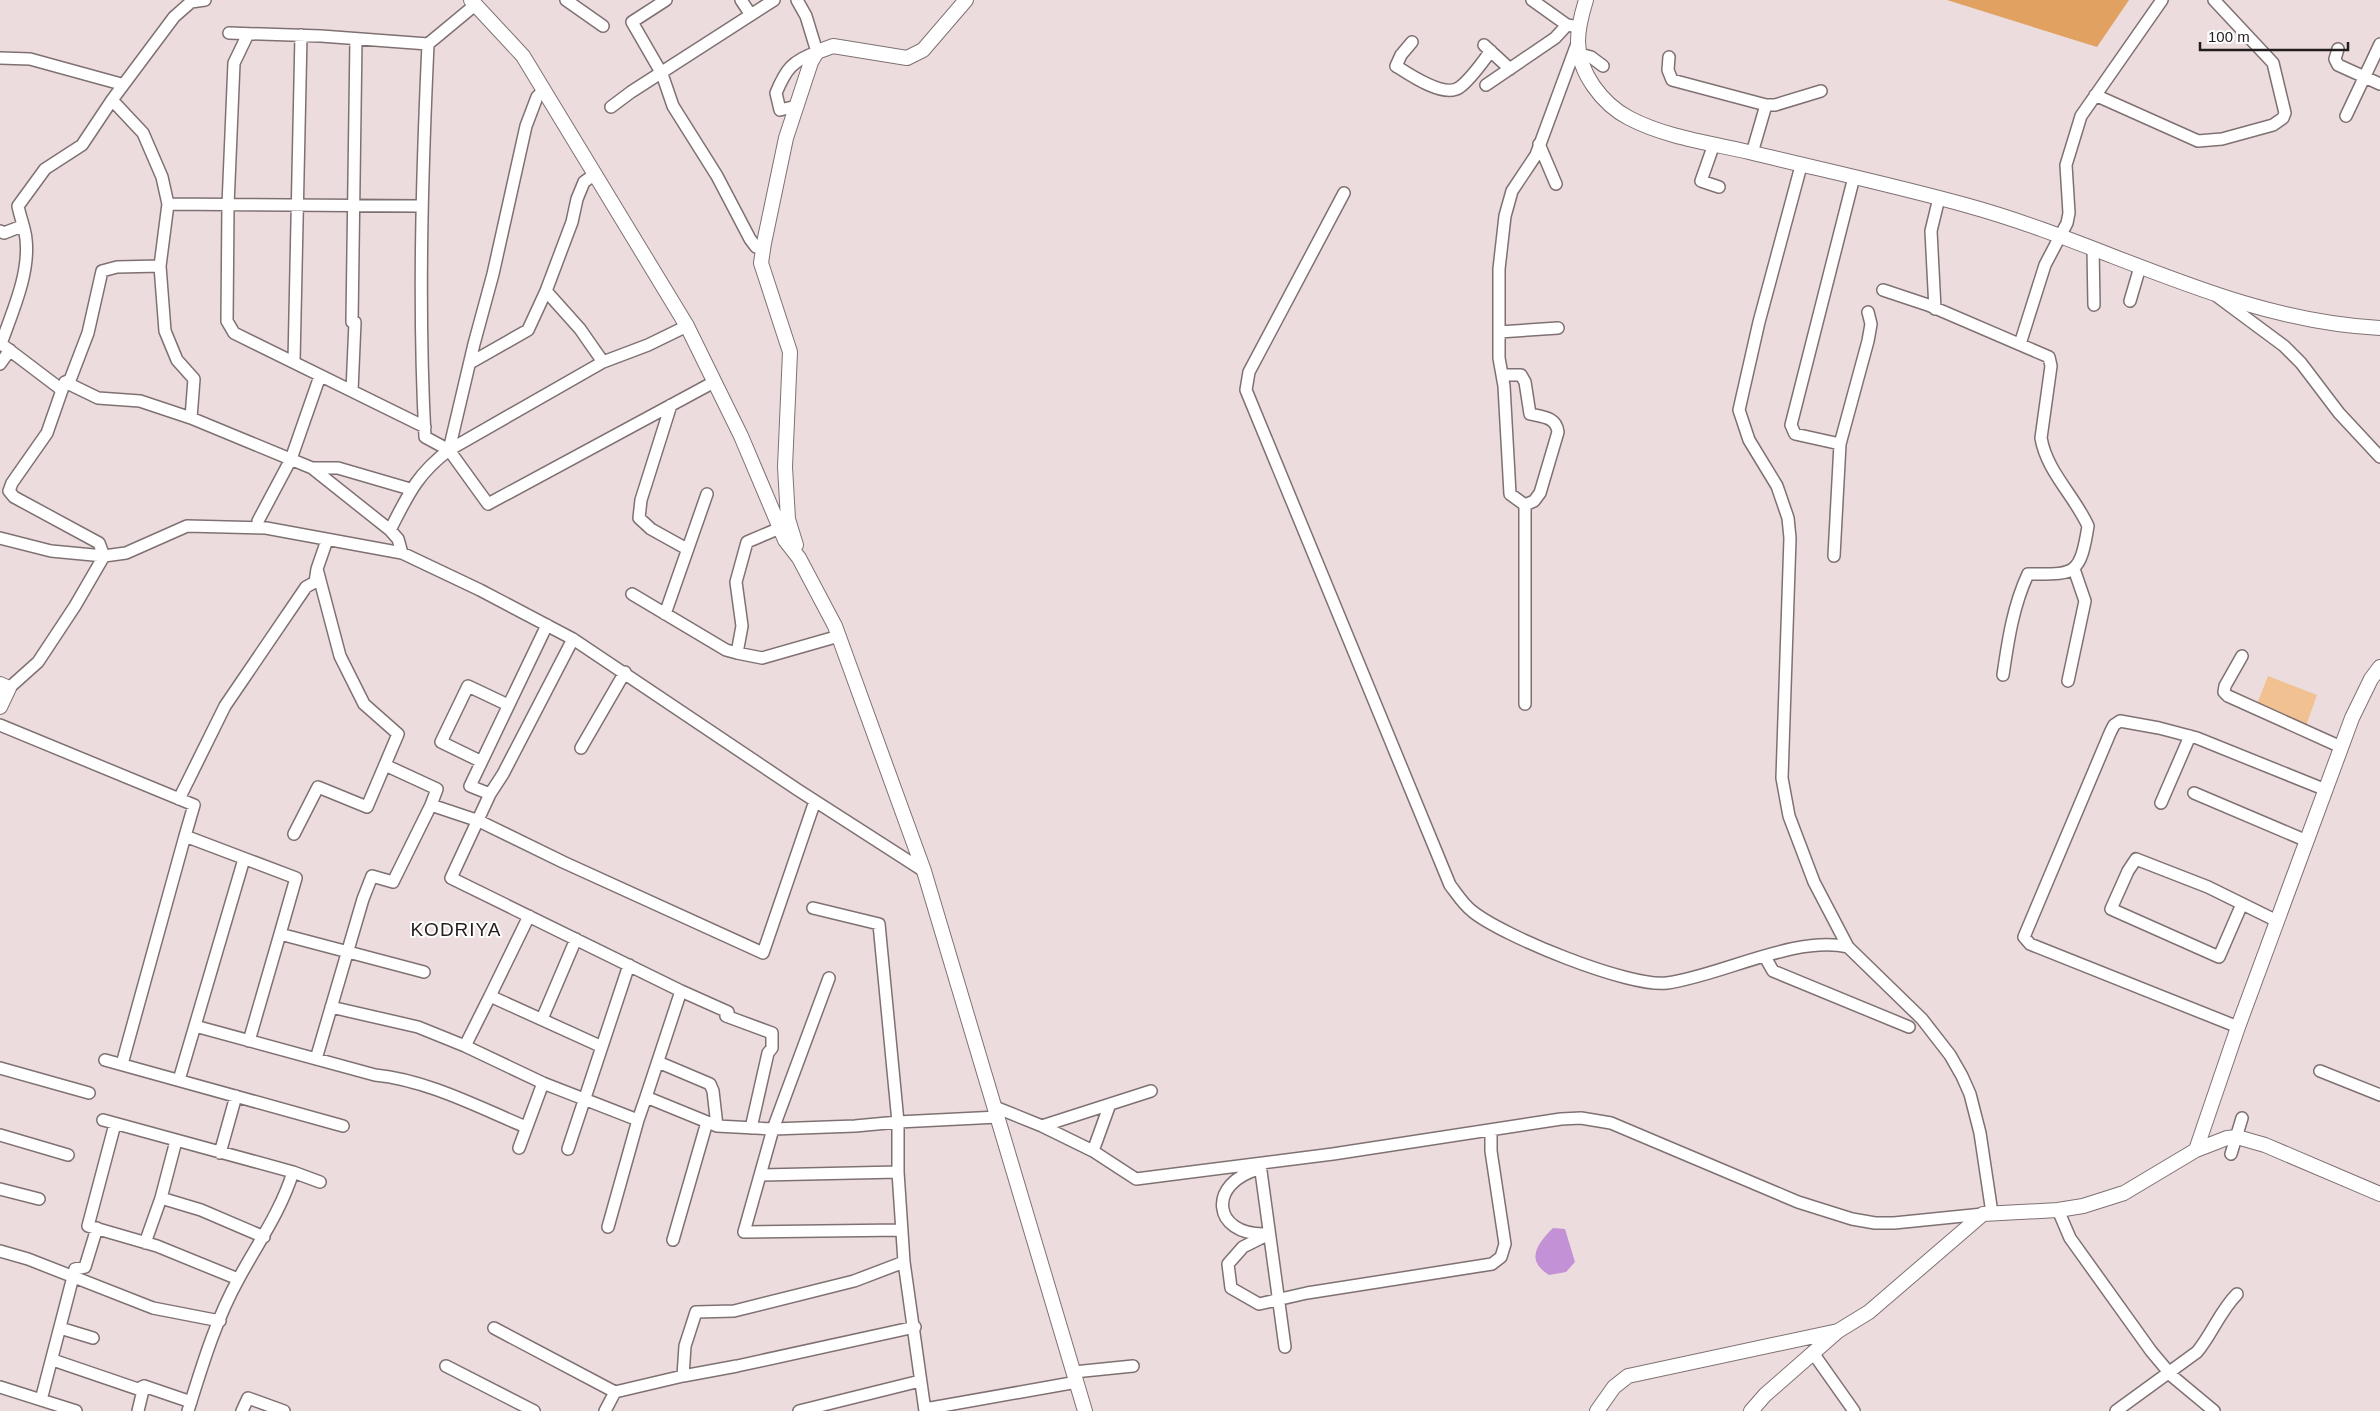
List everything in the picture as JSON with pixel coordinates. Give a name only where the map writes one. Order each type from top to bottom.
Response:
[{"type":"street","points":[[0,364],[26,261],[26,239],[18,206],[45,169],[82,145],[122,84],[174,17],[191,2],[205,0]]},
{"type":"street","points":[[566,0],[603,26]]},
{"type":"street","points":[[666,0],[632,22],[662,74],[673,106],[717,176],[756,247]]},
{"type":"street","points":[[740,0],[751,15]]},
{"type":"street","points":[[611,107],[631,92],[662,74],[774,0]]},
{"type":"street","points":[[797,0],[806,16],[817,52],[811,62],[794,113],[764,242],[762,262],[790,352],[785,467],[788,519],[799,558]]},
{"type":"street","points":[[794,113],[780,110],[776,93],[787,69],[800,58],[833,46],[907,58],[923,50],[966,0]]},
{"type":"street","points":[[1532,0],[1574,26],[1583,68],[1602,98],[1629,118],[1680,136],[1972,207],[2094,248],[2218,297],[2282,314],[2357,327],[2380,328]]},
{"type":"street","points":[[1486,85],[1574,26],[1586,0]]},
{"type":"street","points":[[2020,344],[2045,265],[2060,237],[2069,213],[2066,165],[2080,116],[2162,0]]},
{"type":"street","points":[[2095,95],[2198,141],[2222,139],[2273,125],[2283,118],[2285,113],[2273,63],[2214,0]]},
{"type":"street","points":[[714,382],[488,504],[449,450],[425,437],[420,301],[421,206],[428,44],[473,2],[523,56],[687,326],[741,436],[785,540],[799,558],[839,636],[924,871],[1085,1411]]},
{"type":"street","points":[[229,33],[301,35],[428,44]]},
{"type":"street","points":[[248,34],[234,63],[228,206],[227,322],[234,333],[425,426]]},
{"type":"street","points":[[294,362],[301,35]]},
{"type":"street","points":[[352,391],[354,322],[352,206],[356,39]]},
{"type":"street","points":[[1412,42],[1401,55],[1396,66],[1412,77],[1448,91],[1459,88],[1488,48],[1510,69]]},
{"type":"street","points":[[2346,116],[2380,44]]},
{"type":"street","points":[[1579,47],[1603,66]]},
{"type":"street","points":[[1526,505],[1510,494],[1502,375],[1498,358],[1498,268],[1505,216],[1512,191],[1536,155],[1579,47]]},
{"type":"street","points":[[2338,49],[2335,59],[2338,65],[2380,84]]},
{"type":"street","points":[[1670,57],[1668,70],[1672,80],[1766,105],[1775,105],[1821,91]]},
{"type":"street","points":[[0,58],[30,59],[122,84]]},
{"type":"street","points":[[449,450],[493,274],[526,126],[537,97],[544,90]]},
{"type":"street","points":[[112,100],[143,132],[162,177],[168,204],[160,266],[165,331],[177,360],[194,379],[191,418]]},
{"type":"street","points":[[1752,153],[1766,105]]},
{"type":"street","points":[[1539,144],[1556,184]]},
{"type":"street","points":[[1714,144],[1701,181],[1719,187]]},
{"type":"street","points":[[1801,166],[1759,322],[1739,410],[1749,440],[1777,486],[1789,528],[1790,576],[1782,778],[1789,816],[1810,873],[1848,947],[1922,1018],[1950,1055],[1962,1076],[1970,1094],[1980,1133],[1987,1214]]},
{"type":"street","points":[[470,362],[528,330],[546,291],[572,222],[577,198],[584,182],[594,174]]},
{"type":"street","points":[[1840,444],[1795,434],[1791,425],[1854,177]]},
{"type":"street","points":[[1344,193],[1249,372],[1246,390],[1450,885],[1472,911],[1505,932],[1587,965],[1641,983],[1669,983],[1765,957],[1820,945],[1848,947]]},
{"type":"street","points":[[1935,309],[1931,231],[1939,198]]},
{"type":"street","points":[[168,204],[228,206],[421,206]]},
{"type":"street","points":[[0,231],[4,233],[22,226]]},
{"type":"street","points":[[2094,248],[2094,305]]},
{"type":"street","points":[[104,556],[99,543],[14,497],[9,491],[12,483],[46,433],[63,386],[70,380],[88,333],[102,271],[117,266],[160,266]]},
{"type":"street","points":[[2130,301],[2140,267]]},
{"type":"street","points":[[1883,290],[1935,309],[2049,358],[2050,366],[2042,438],[2043,448],[2058,478],[2088,526],[2074,569],[2085,602],[2068,681]]},
{"type":"street","points":[[546,291],[580,329],[603,362]]},
{"type":"street","points":[[2218,297],[2284,346],[2300,362],[2350,426],[2380,458]]},
{"type":"street","points":[[1834,556],[1840,444],[1872,324],[1868,312]]},
{"type":"street","points":[[390,530],[410,489],[432,462],[449,450],[603,362],[687,326]]},
{"type":"street","points":[[1498,332],[1558,328]]},
{"type":"street","points":[[4,346],[63,386],[98,398],[140,401],[191,418],[312,468],[390,530],[398,540],[402,553]]},
{"type":"street","points":[[1502,375],[1521,375],[1525,382],[1530,414],[1554,420],[1557,424],[1558,432],[1540,493],[1534,501],[1526,505]]},
{"type":"street","points":[[258,521],[291,459],[320,376]]},
{"type":"street","points":[[671,405],[641,500],[639,518],[651,529],[687,549]]},
{"type":"street","points":[[312,468],[338,468],[410,489]]},
{"type":"street","points":[[665,614],[707,494]]},
{"type":"street","points":[[1525,704],[1526,505]]},
{"type":"street","points":[[0,538],[51,551],[104,556],[126,553],[187,526],[266,528],[402,553],[480,590],[573,639],[924,871]]},
{"type":"street","points":[[737,653],[742,626],[736,582],[747,542],[780,528]]},
{"type":"street","points":[[179,799],[225,706],[306,587],[315,582],[317,569],[327,540]]},
{"type":"street","points":[[0,707],[4,686],[38,662],[75,606],[104,556]]},
{"type":"street","points":[[294,834],[318,786],[367,808],[398,734],[364,704],[351,680],[340,656],[317,569]]},
{"type":"street","points":[[2003,675],[2009,638],[2022,587],[2028,574],[2062,575],[2074,569]]},
{"type":"street","points":[[632,594],[726,650],[737,653],[762,658],[839,636]]},
{"type":"street","points":[[490,794],[470,786],[480,761],[547,625]]},
{"type":"street","points":[[573,639],[503,774],[490,794],[451,878],[727,1014],[772,1033],[772,1048],[768,1053],[751,1128]]},
{"type":"street","points":[[2242,656],[2225,686],[2224,692],[2228,696],[2341,747]]},
{"type":"street","points":[[2196,1150],[2238,1027],[2352,718],[2379,670]]},
{"type":"street","points":[[581,748],[625,672]]},
{"type":"street","points":[[480,761],[441,742],[468,686],[508,705]]},
{"type":"street","points":[[2238,1027],[2030,944],[2024,937],[2114,725],[2120,721],[2190,736],[2326,790]]},
{"type":"street","points":[[0,725],[194,806],[122,1064]]},
{"type":"street","points":[[2161,803],[2190,736]]},
{"type":"street","points":[[316,1059],[363,899],[372,876],[393,882],[431,805],[436,789],[385,765]]},
{"type":"street","points":[[2194,793],[2307,841]]},
{"type":"street","points":[[431,805],[479,821],[563,862],[763,953],[815,800]]},
{"type":"street","points":[[186,836],[296,878],[249,1041]]},
{"type":"street","points":[[179,1080],[244,859]]},
{"type":"street","points":[[2242,904],[2219,957],[2111,910],[2136,859],[2191,880],[2242,904],[2277,921]]},
{"type":"street","points":[[813,908],[879,924],[898,1122],[898,1172],[904,1262],[925,1410],[1133,1366]]},
{"type":"street","points":[[465,1046],[529,916]]},
{"type":"street","points":[[280,934],[424,972]]},
{"type":"street","points":[[542,1019],[576,939]]},
{"type":"street","points":[[1765,957],[1772,971],[1909,1027]]},
{"type":"street","points":[[568,1148],[628,965]]},
{"type":"street","points":[[829,978],[773,1129],[762,1175],[744,1232],[902,1230]]},
{"type":"street","points":[[608,1227],[638,1120],[682,991]]},
{"type":"street","points":[[490,996],[600,1046]]},
{"type":"street","points":[[331,1007],[418,1027],[465,1046],[543,1083],[638,1120]]},
{"type":"street","points":[[195,1026],[374,1075],[389,1076],[443,1093],[526,1127]]},
{"type":"street","points":[[105,1060],[343,1126]]},
{"type":"street","points":[[658,1062],[710,1084],[714,1091],[712,1124],[673,1240]]},
{"type":"street","points":[[0,1068],[89,1093]]},
{"type":"street","points":[[2320,1071],[2380,1095]]},
{"type":"street","points":[[519,1148],[543,1083]]},
{"type":"street","points":[[1042,1126],[1151,1091]]},
{"type":"street","points":[[220,1153],[236,1096]]},
{"type":"street","points":[[646,1097],[712,1124],[773,1129],[855,1126],[996,1112],[1042,1126],[1093,1151],[1136,1179],[1260,1167],[1561,1119],[1595,1120],[1626,1130],[1798,1202],[1852,1219],[1875,1223],[1894,1224],[1987,1214],[2058,1210],[2083,1206],[2124,1193],[2196,1150],[2227,1138],[2237,1137],[2265,1145],[2380,1194]]},
{"type":"street","points":[[1093,1151],[1110,1104]]},
{"type":"street","points":[[2231,1154],[2242,1118]]},
{"type":"street","points":[[103,1120],[293,1172],[320,1182]]},
{"type":"street","points":[[115,1124],[88,1226],[145,1243],[238,1279]]},
{"type":"street","points":[[1269,1234],[1243,1247],[1228,1264],[1231,1288],[1259,1304],[1269,1303],[1278,1299],[1472,1269],[1498,1261],[1502,1257],[1505,1244],[1491,1151],[1491,1131]]},
{"type":"street","points":[[0,1135],[68,1154]]},
{"type":"street","points":[[145,1243],[161,1198],[176,1141]]},
{"type":"street","points":[[1260,1167],[1285,1346]]},
{"type":"street","points":[[1260,1167],[1238,1177],[1230,1184],[1223,1196],[1221,1208],[1226,1218],[1234,1227],[1248,1234],[1269,1234]]},
{"type":"street","points":[[53,1360],[138,1388],[144,1386],[190,1407],[220,1321],[238,1279],[264,1237],[288,1189],[293,1172]]},
{"type":"street","points":[[762,1175],[898,1172]]},
{"type":"street","points":[[0,1189],[39,1199]]},
{"type":"street","points":[[161,1198],[201,1210],[264,1237]]},
{"type":"street","points":[[2058,1210],[2070,1238],[2169,1373],[2214,1411]]},
{"type":"street","points":[[1751,1411],[1838,1331],[1868,1312],[1987,1214]]},
{"type":"street","points":[[41,1400],[53,1360],[75,1269],[85,1267],[97,1228]]},
{"type":"street","points":[[0,1251],[28,1259],[153,1308],[220,1321]]},
{"type":"street","points":[[683,1376],[685,1346],[696,1312],[734,1311],[854,1281],[904,1262]]},
{"type":"street","points":[[2116,1411],[2197,1352],[2206,1341],[2225,1307],[2237,1294]]},
{"type":"street","points":[[494,1328],[615,1392],[914,1327]]},
{"type":"street","points":[[60,1328],[93,1338]]},
{"type":"street","points":[[1596,1411],[1614,1387],[1628,1376],[1838,1331]]},
{"type":"street","points":[[1813,1353],[1854,1411]]},
{"type":"street","points":[[446,1366],[526,1409]]},
{"type":"street","points":[[799,1411],[920,1381]]},
{"type":"street","points":[[138,1411],[144,1386]]},
{"type":"street","points":[[0,1387],[76,1411]]},
{"type":"street","points":[[606,1411],[615,1392]]},
{"type":"street","points":[[242,1411],[248,1398],[284,1411]]},
{"type":"shaded area","points":[[1947,0],[2129,0],[2097,47]]},
{"type":"shaded area","points":[[2268,676],[2317,695],[2306,726],[2257,704]]},
{"type":"shaded area","points":[[1553,1228],[1565,1229],[1575,1262],[1566,1272],[1549,1275],[1537,1264],[1536,1252],[1542,1240]]},
{"type":"district","name":"KODRIYA","points":[[456,929]]}]
